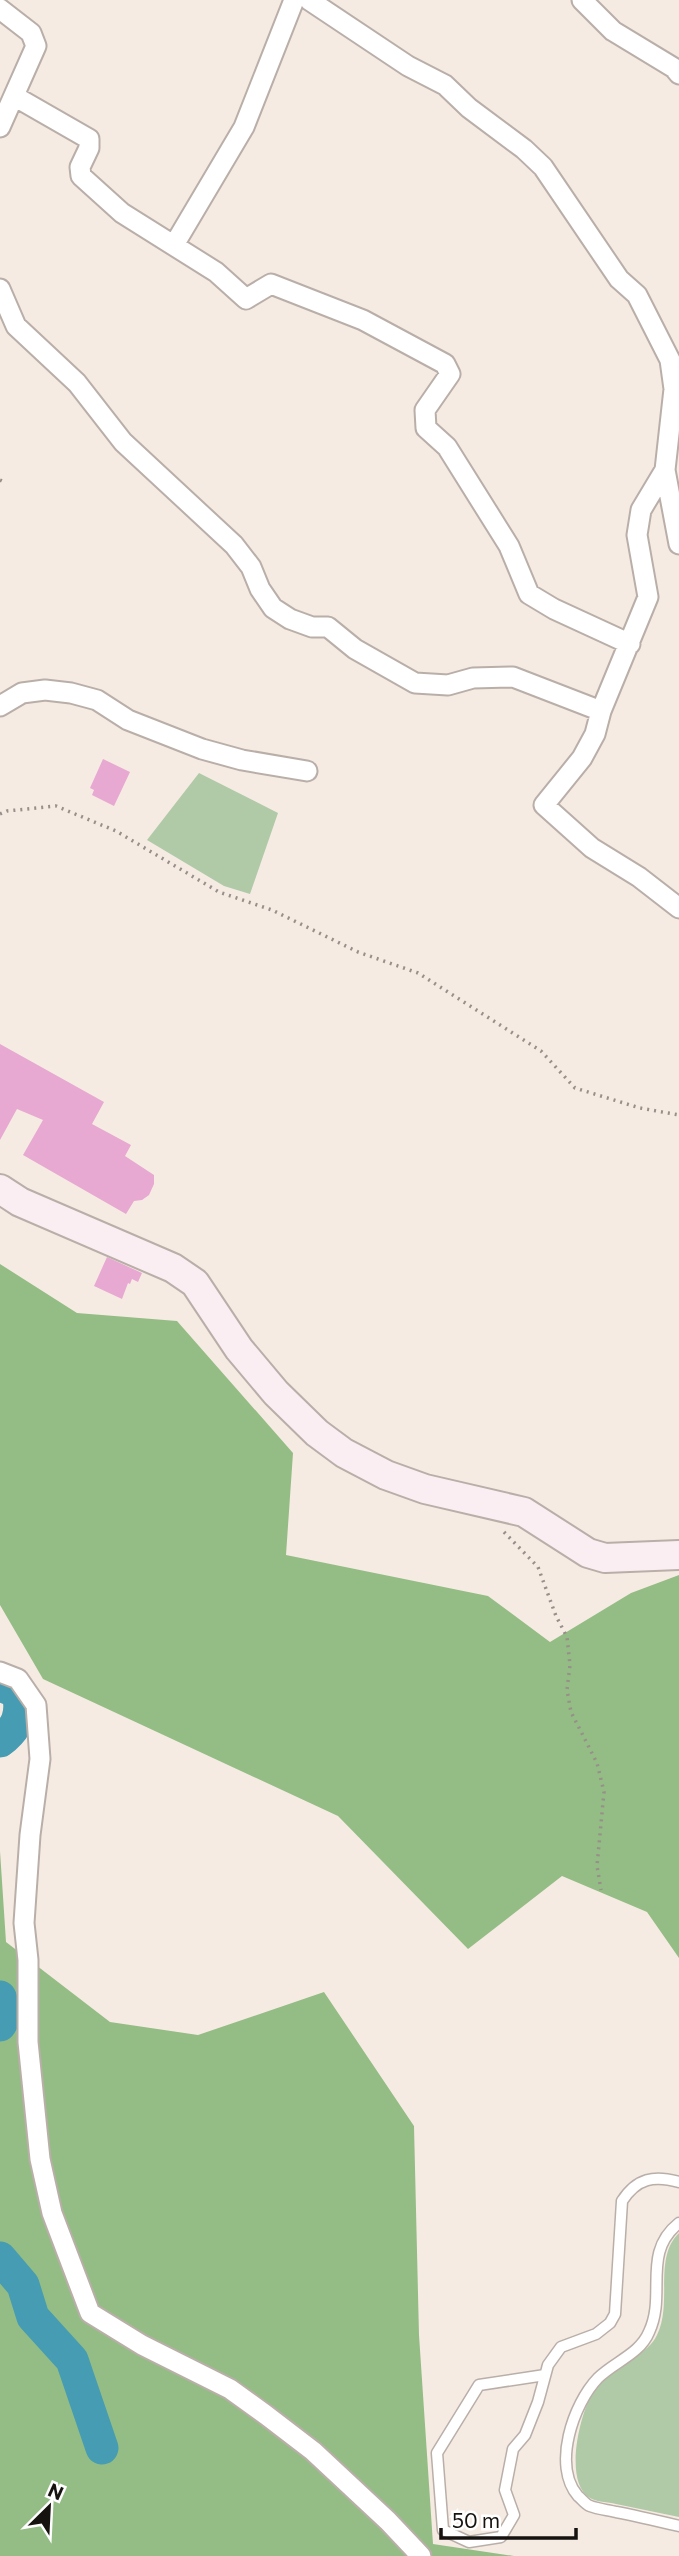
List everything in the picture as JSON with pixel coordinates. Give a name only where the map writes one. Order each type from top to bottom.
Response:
[{"type":"street","points":[[174,245],[244,127],[294,0]]},
{"type":"street","points":[[309,0],[408,66],[444,85],[468,108],[496,127],[543,167],[619,279],[637,295],[670,360],[674,389],[665,470],[679,544]]},
{"type":"street","points":[[582,0],[613,31],[674,68],[679,74]]},
{"type":"street","points":[[0,9],[31,33],[36,46],[0,127]]},
{"type":"street","points":[[14,96],[89,139],[89,148],[79,167],[81,176],[121,213],[216,272],[246,299],[271,284],[363,320],[445,364],[450,373],[425,410],[426,428],[447,447],[509,546],[529,594],[554,609],[630,644]]},
{"type":"street","points":[[0,289],[16,326],[77,383],[123,442],[234,545],[251,568],[260,589],[273,608],[290,619],[312,627],[328,627],[355,649],[415,683],[448,685],[473,678],[513,677],[601,710]]},
{"type":"street","points":[[665,470],[641,510],[637,535],[649,597],[601,710],[596,734],[582,758],[544,805],[592,848],[639,877],[679,908]]},
{"type":"street","points":[[0,706],[22,693],[46,690],[71,693],[97,700],[128,720],[202,749],[242,760],[307,771]]},
{"type":"street","points":[[0,1189],[20,1202],[173,1268],[195,1283],[239,1349],[276,1393],[317,1433],[344,1453],[386,1475],[425,1489],[524,1512],[588,1553],[605,1558],[679,1555]]},
{"type":"street","points":[[0,1672],[18,1679],[36,1704],[40,1759],[30,1835],[24,1923],[28,1960],[28,2042],[40,2159],[52,2213],[90,2313],[142,2345],[230,2389],[266,2415],[313,2451],[421,2556]]},
{"type":"lane","points":[[545,2375],[479,2385],[437,2453],[443,2530],[468,2542],[500,2537],[514,2515],[505,2490],[513,2449],[525,2435],[554,2355],[561,2347],[596,2334],[610,2323],[615,2314],[622,2201],[629,2190],[641,2180],[659,2177],[679,2182]]},
{"type":"lane","points":[[679,2223],[667,2233],[660,2246],[654,2320],[648,2336],[634,2352],[612,2365],[584,2395],[566,2449],[565,2470],[573,2490],[587,2506],[679,2526]]},
{"type":"path","points":[[0,814],[56,806],[117,831],[219,892],[272,910],[358,952],[418,973],[541,1051],[575,1088],[640,1108],[679,1115]]},
{"type":"path","points":[[486,1503],[496,1523],[538,1567],[556,1616],[567,1637],[570,1665],[567,1690],[571,1712],[597,1763],[604,1793],[597,1866],[601,1890]]},
{"type":"green space","points":[[199,773],[278,813],[250,894],[224,886],[147,840]]},
{"type":"green space","points":[[0,1264],[77,1313],[177,1321],[293,1453],[286,1555],[488,1596],[550,1642],[631,1593],[679,1575],[679,1958],[647,1912],[562,1876],[468,1949],[338,1816],[43,1679],[0,1605]]},
{"type":"green space","points":[[0,1851],[6,1942],[110,2022],[198,2035],[324,1992],[414,2126],[419,2335],[433,2544],[514,2556],[0,2556]]},
{"type":"green space","points":[[679,2233],[679,2517],[590,2498],[582,2490],[577,2478],[576,2447],[583,2415],[593,2392],[614,2371],[648,2347],[657,2335],[664,2309],[667,2255],[671,2243]]},
{"type":"building","points":[[103,759],[130,772],[114,806],[92,795],[94,790],[90,788]]},
{"type":"building","points":[[0,1044],[104,1102],[92,1124],[131,1145],[125,1156],[154,1175],[154,1184],[149,1195],[134,1201],[126,1214],[23,1155],[43,1120],[17,1109],[0,1140]]},
{"type":"building","points":[[107,1257],[142,1273],[138,1282],[132,1279],[130,1284],[128,1283],[122,1299],[94,1286]]},
{"type":"waterway","points":[[0,1685],[18,1692],[20,1707],[18,1720],[0,1741]]},
{"type":"waterway","points":[[0,1997],[6,2015],[0,2025]]},
{"type":"waterway","points":[[0,2258],[23,2285],[33,2317],[72,2360],[102,2448]]}]
